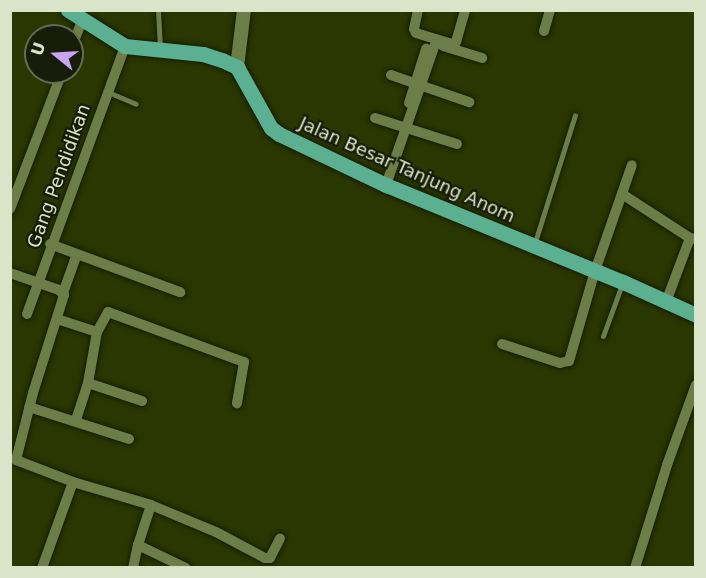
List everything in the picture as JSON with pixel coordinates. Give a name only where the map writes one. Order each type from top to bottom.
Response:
[{"type":"main road","points":[[68,10],[81,21],[125,46],[203,54],[237,67]]},
{"type":"main road","name":"Jalan Besar Tanjung Anom","points":[[237,67],[274,132],[383,183],[623,282],[696,315]]},
{"type":"street","points":[[237,67],[244,10]]},
{"type":"street","points":[[418,10],[414,29],[416,33],[452,44],[456,42],[465,10]]},
{"type":"street","points":[[544,32],[550,10]]},
{"type":"street","points":[[414,38],[482,58]]},
{"type":"street","points":[[383,183],[432,43]]},
{"type":"street","name":"Gang Pendidikan","points":[[27,314],[50,244],[125,46]]},
{"type":"street","points":[[391,75],[469,102]]},
{"type":"street","points":[[10,209],[57,84]]},
{"type":"street","points":[[375,118],[457,144]]},
{"type":"street","points":[[502,344],[560,363],[569,361],[595,271],[632,165]]},
{"type":"street","points":[[622,194],[693,239],[666,302]]},
{"type":"street","points":[[50,244],[180,292]]},
{"type":"street","points":[[77,254],[29,407],[26,429],[16,460],[73,482],[152,505],[216,532],[265,558],[270,558],[280,538]]},
{"type":"street","points":[[10,273],[63,293]]},
{"type":"street","points":[[76,421],[88,383],[97,332],[108,312],[242,361],[245,364],[237,403]]},
{"type":"street","points":[[57,319],[97,332]]},
{"type":"street","points":[[88,383],[142,401]]},
{"type":"street","points":[[635,567],[667,465],[696,385]]},
{"type":"street","points":[[29,407],[129,439]]},
{"type":"street","points":[[42,567],[73,482]]},
{"type":"street","points":[[133,567],[152,505]]},
{"type":"street","points":[[138,545],[186,567]]},
{"type":"lane","points":[[158,10],[160,50]]},
{"type":"lane","points":[[108,92],[136,104]]},
{"type":"lane","points":[[533,246],[575,115]]},
{"type":"lane","points":[[603,336],[623,282]]}]
